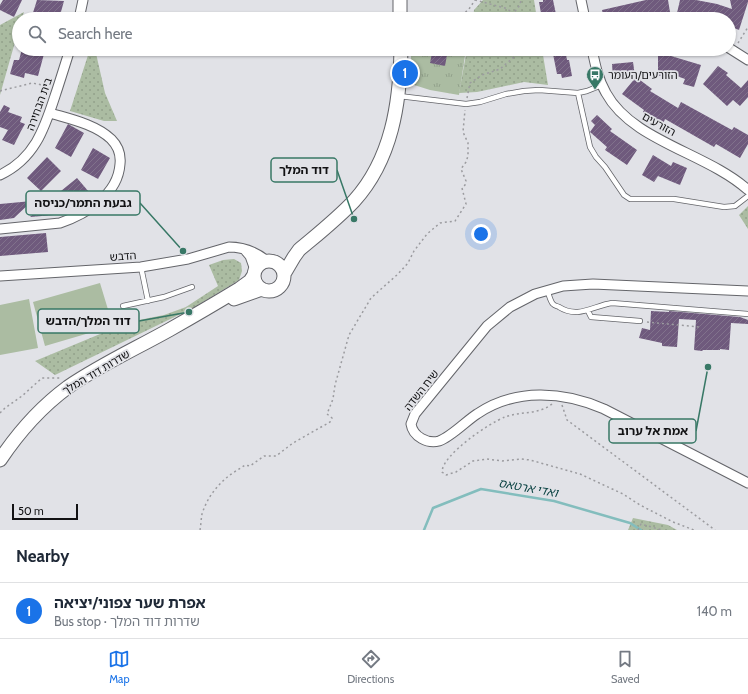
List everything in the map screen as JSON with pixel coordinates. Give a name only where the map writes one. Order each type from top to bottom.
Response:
[{"type":"street","points":[[81,12],[83,0]]},
{"type":"street","points":[[581,1],[583,12]]},
{"type":"street","points":[[736,52],[748,60]]},
{"type":"street","name":"בית הבחירה","points":[[0,175],[24,159],[37,143],[50,113],[68,56]]},
{"type":"street","points":[[244,249],[250,256],[256,284],[262,290],[269,291],[276,289],[283,281],[284,274],[299,250],[355,200],[375,171],[391,133],[398,96],[400,56]]},
{"type":"street","name":"הזורעים","points":[[594,56],[602,85],[615,106],[633,123],[649,133],[717,168],[748,190]]},
{"type":"street","points":[[0,229],[60,223],[72,218],[84,212],[99,201],[110,190],[117,178],[120,166],[120,155],[112,140],[92,127],[50,113]]},
{"type":"street","name":"הדבש","points":[[0,276],[141,267],[188,259],[229,247],[244,249],[269,261]]},
{"type":"street","points":[[254,273],[259,264],[299,250]]},
{"type":"street","points":[[269,261],[280,265],[284,274]]},
{"type":"street","name":"שדרות דוד המלך","points":[[0,460],[26,426],[67,388],[239,289],[250,281],[254,273]]},
{"type":"street","name":"שיח השדה","points":[[748,292],[594,284],[570,285],[547,290],[522,300],[510,307],[488,326],[415,414],[412,422],[412,427],[416,434],[422,439],[432,442],[439,441],[448,436],[479,412],[493,405],[522,396],[537,394],[558,395],[578,399],[604,409],[748,483]]},
{"type":"street","name":"שדרות דוד המלך","points":[[169,330],[236,298],[262,290]]},
{"type":"lane","points":[[398,96],[466,104],[524,91],[539,90],[578,93],[602,85]]},
{"type":"lane","points":[[578,93],[590,147],[624,195],[630,199],[674,198],[724,207],[735,206],[748,196]]},
{"type":"lane","points":[[141,267],[148,300]]},
{"type":"lane","points":[[123,306],[164,297],[192,287]]},
{"type":"lane","points":[[547,290],[553,304],[572,313],[588,311],[612,303],[748,314]]},
{"type":"lane","points":[[588,311],[591,317],[640,321]]},
{"type":"path","points":[[466,12],[475,0],[505,8],[512,12]]},
{"type":"path","points":[[515,12],[518,9],[521,0]]},
{"type":"path","points":[[736,43],[748,27]]},
{"type":"path","points":[[200,530],[202,515],[208,500],[217,487],[226,478],[237,472],[245,465],[250,466],[264,456],[276,456],[293,443],[330,422],[332,418],[327,414],[333,399],[334,385],[349,336],[371,298],[408,263],[414,251],[427,234],[440,223],[455,221],[466,204],[462,188],[466,181],[461,169],[468,156],[468,143],[463,132],[470,83],[482,75],[500,69],[515,56]]},
{"type":"path","points":[[0,91],[32,83],[57,89]]},
{"type":"path","points":[[640,321],[699,327]]},
{"type":"path","points":[[0,413],[42,378],[63,378]]},
{"type":"path","points":[[558,395],[553,404],[546,408],[505,417],[489,425],[470,438],[447,459],[442,468],[442,472],[446,475],[456,472],[473,461],[487,459],[502,461],[521,459],[530,460],[580,474],[623,494],[640,505],[673,522],[694,530]]},
{"type":"path","points":[[558,395],[567,420],[715,530]]},
{"type":"path","points":[[638,530],[641,524],[662,530]]},
{"type":"green space","points":[[483,0],[534,0],[536,12],[474,12]]},
{"type":"green space","points":[[12,18],[12,53],[0,95],[0,25]]},
{"type":"green space","points":[[88,56],[97,56],[105,93],[117,121],[104,121],[70,111]]},
{"type":"green space","points":[[411,56],[465,56],[459,95],[430,90],[411,84]]},
{"type":"green space","points":[[466,56],[543,56],[548,85],[524,82],[477,92],[459,93]]},
{"type":"green space","points":[[748,206],[748,229],[739,215]]},
{"type":"green space","points":[[234,259],[241,263],[242,271],[239,280],[193,308],[55,375],[35,361],[129,322],[164,315],[186,307],[218,286],[209,265],[223,260]]},
{"type":"green space","points":[[100,283],[113,326],[45,346],[33,302]]},
{"type":"green space","points":[[29,299],[38,348],[0,355],[0,305]]},
{"type":"green space","points":[[633,518],[668,525],[677,530],[628,530]]},
{"type":"building","points":[[3,0],[22,0],[16,12],[12,12],[12,16],[0,10],[0,5]]},
{"type":"building","points":[[37,0],[64,1],[61,12],[33,12]]},
{"type":"building","points":[[543,0],[553,0],[556,12],[541,12],[539,2],[543,2]]},
{"type":"building","points":[[646,0],[668,0],[670,12],[602,12],[602,10]]},
{"type":"building","points":[[680,0],[696,0],[717,4],[732,9],[730,0],[748,0],[739,30],[736,29],[736,12],[677,12]]},
{"type":"building","points":[[20,56],[43,56],[38,76],[25,73],[24,78],[10,74],[14,60],[19,60]]},
{"type":"building","points":[[431,56],[447,56],[445,66],[430,63]]},
{"type":"building","points":[[553,56],[566,56],[567,60],[569,60],[572,76],[562,78],[561,74],[557,74]]},
{"type":"building","points":[[658,56],[671,56],[701,65],[694,87],[683,84],[685,79],[674,75],[658,76]]},
{"type":"building","points":[[633,62],[635,76],[613,78],[612,64]]},
{"type":"building","points":[[718,66],[728,73],[726,75],[741,88],[748,80],[748,97],[740,106],[733,100],[727,106],[703,84]]},
{"type":"building","points":[[636,77],[652,89],[650,91],[678,108],[681,102],[732,130],[734,127],[748,135],[748,144],[740,158],[716,144],[714,147],[665,119],[663,124],[643,112],[644,110],[622,94]]},
{"type":"building","points":[[4,105],[10,108],[8,112],[22,117],[20,122],[25,124],[14,145],[2,140],[8,130],[0,127],[0,112]]},
{"type":"building","points":[[597,115],[612,129],[610,131],[637,150],[627,165],[605,150],[607,147],[590,132],[595,125],[591,121]]},
{"type":"building","points":[[68,124],[84,133],[71,157],[55,148]]},
{"type":"building","points":[[93,148],[110,158],[98,179],[81,170]]},
{"type":"building","points":[[653,155],[671,166],[673,162],[687,168],[680,185],[658,176],[654,182],[642,175]]},
{"type":"building","points":[[47,157],[61,171],[41,191],[27,178]]},
{"type":"building","points":[[77,178],[89,192],[69,210],[56,195]]},
{"type":"building","points":[[52,198],[54,215],[30,217]]},
{"type":"building","points":[[32,201],[14,218],[0,220],[0,204]]},
{"type":"building","points":[[46,233],[48,252],[0,256],[0,237]]},
{"type":"building","points":[[651,311],[669,311],[740,317],[748,320],[748,324],[731,323],[729,350],[720,349],[702,351],[694,350],[696,320],[679,319],[677,347],[662,346],[662,343],[639,338],[642,328],[650,330]]},
{"type":"waterway","name":"ואדי ארטאס","points":[[424,530],[433,508],[481,489],[554,501],[630,523],[641,530]]},
{"type":"place","name":"אפרת שער צפוני/יציאה","points":[[405,73]]},
{"type":"place","name":"הזורעים/העומר","points":[[595,90]]},
{"type":"place","name":"דוד המלך","points":[[354,219]]},
{"type":"place","name":"גבעת התמר/כניסה","points":[[183,251]]},
{"type":"place","name":"דוד המלך/הדבש","points":[[189,312]]},
{"type":"place","name":"אמת אל ערוב","points":[[708,367]]}]
